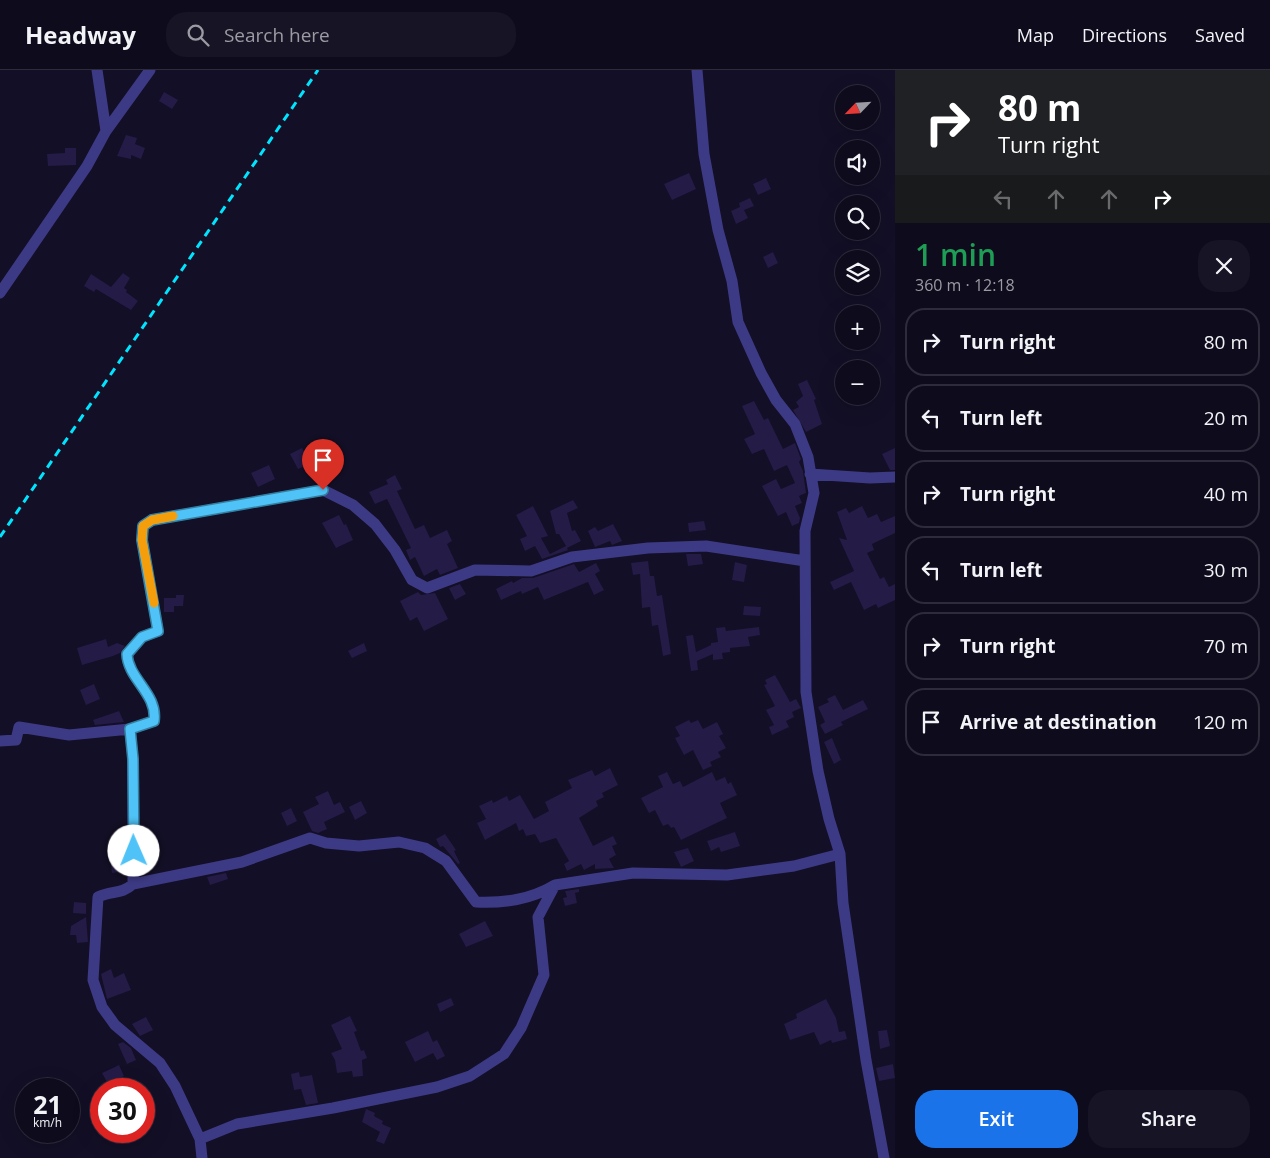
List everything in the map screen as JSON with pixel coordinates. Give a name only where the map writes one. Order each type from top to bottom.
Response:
[{"type":"street","points":[[97,70],[106,131]]},
{"type":"street","points":[[0,293],[87,166],[106,131],[150,70]]},
{"type":"street","points":[[697,70],[704,154],[718,230],[732,281],[738,322],[761,373],[776,400],[795,424],[808,457],[814,493],[805,531],[806,692],[818,771],[829,819],[840,854],[844,912],[866,1060],[884,1158]]},
{"type":"street","points":[[810,474],[870,478],[895,477]]},
{"type":"street","points":[[0,741],[16,740],[19,726],[70,735],[130,729],[154,721],[155,713],[148,694],[128,664],[127,654],[142,637],[158,631],[142,540],[143,526],[152,520],[323,490],[353,505],[376,524],[395,550],[412,580],[427,588],[475,570],[531,571],[572,557],[648,548],[706,546],[805,561]]},
{"type":"street","points":[[130,729],[133,759],[134,884]]},
{"type":"street","points":[[202,1158],[200,1139],[175,1086],[160,1063],[115,1025],[102,1007],[93,980],[98,897],[106,893],[124,892],[134,884],[242,862],[310,838],[341,845],[399,842],[425,848],[446,861],[476,902],[502,903],[539,894],[555,885],[633,873],[727,875],[794,866],[840,854]]},
{"type":"street","points":[[200,1139],[237,1124],[437,1087],[470,1076],[504,1054],[521,1028],[544,975],[538,917],[555,885]]},
{"type":"building","points":[[164,92],[178,100],[172,109],[159,101]]},
{"type":"building","points":[[126,135],[137,138],[135,144],[145,148],[141,159],[131,155],[131,159],[117,156]]},
{"type":"building","points":[[65,148],[76,148],[76,165],[48,166],[47,154],[65,153]]},
{"type":"building","points":[[689,173],[696,189],[672,200],[664,184]]},
{"type":"building","points":[[766,178],[771,189],[758,195],[753,184]]},
{"type":"building","points":[[750,198],[754,206],[744,210],[748,218],[736,224],[731,211],[740,207],[739,203]]},
{"type":"building","points":[[773,252],[778,263],[768,268],[763,257]]},
{"type":"building","points":[[123,273],[130,278],[124,288],[127,290],[126,292],[138,301],[131,310],[96,289],[94,292],[84,286],[91,274],[111,287]]},
{"type":"building","points":[[807,380],[816,399],[814,400],[822,424],[806,432],[793,410],[799,407],[796,402],[803,396],[798,384]]},
{"type":"building","points":[[754,401],[764,420],[768,418],[783,449],[795,443],[801,459],[799,462],[803,471],[806,493],[799,496],[802,503],[795,506],[800,518],[799,523],[792,526],[786,512],[778,516],[762,486],[776,479],[781,489],[795,483],[787,465],[774,471],[764,449],[752,454],[744,439],[755,434],[742,406]]},
{"type":"building","points":[[302,448],[310,464],[298,469],[290,454]]},
{"type":"building","points":[[895,448],[895,470],[890,470],[882,454]]},
{"type":"building","points":[[269,465],[275,479],[258,487],[251,473]]},
{"type":"building","points":[[395,475],[402,489],[397,491],[415,529],[424,525],[430,538],[447,530],[452,541],[447,544],[458,568],[440,575],[437,569],[424,576],[415,557],[410,560],[406,550],[411,548],[387,499],[375,504],[369,492],[388,484],[386,480]]},
{"type":"building","points":[[573,500],[578,508],[567,513],[572,531],[575,530],[581,541],[567,548],[568,550],[542,559],[535,546],[525,551],[520,539],[527,536],[516,515],[533,506],[548,536],[541,538],[550,554],[566,546],[559,534],[556,534],[550,511]]},
{"type":"building","points":[[862,506],[868,518],[877,514],[881,522],[895,516],[895,533],[872,544],[874,550],[867,553],[880,579],[884,577],[889,587],[895,584],[895,600],[878,608],[876,604],[864,610],[851,582],[834,590],[830,582],[854,571],[839,538],[847,540],[837,512],[846,508],[849,513]]},
{"type":"building","points":[[339,515],[344,525],[346,524],[353,540],[336,548],[322,523]]},
{"type":"building","points":[[704,521],[706,530],[689,532],[688,523]]},
{"type":"building","points":[[613,524],[622,541],[612,545],[610,541],[595,547],[588,531],[595,527],[598,531]]},
{"type":"building","points":[[686,554],[701,554],[703,564],[688,566]]},
{"type":"building","points":[[648,561],[650,576],[654,576],[657,596],[662,595],[671,654],[663,656],[658,625],[652,626],[650,607],[642,608],[640,574],[633,575],[631,563]]},
{"type":"building","points":[[735,562],[747,565],[744,582],[732,580]]},
{"type":"building","points":[[596,563],[600,571],[595,574],[604,590],[594,595],[588,582],[544,600],[538,587],[522,594],[521,591],[501,600],[496,589],[512,581],[513,583],[522,578],[533,578],[574,564],[579,572]]},
{"type":"building","points":[[460,584],[466,594],[455,600],[449,588]]},
{"type":"building","points":[[418,592],[421,595],[435,593],[448,619],[424,631],[417,617],[410,621],[400,601]]},
{"type":"building","points":[[176,595],[184,595],[183,606],[174,606],[174,612],[164,612],[164,598],[176,598]]},
{"type":"building","points":[[744,606],[761,607],[760,616],[743,615]]},
{"type":"building","points":[[725,627],[726,631],[759,627],[760,635],[748,637],[750,646],[730,648],[730,652],[722,653],[723,659],[713,660],[713,654],[697,661],[698,670],[691,671],[686,636],[693,635],[696,652],[711,645],[711,643],[718,642],[716,628]]},
{"type":"building","points":[[106,639],[108,647],[117,643],[125,646],[120,653],[82,665],[77,648]]},
{"type":"building","points":[[364,643],[367,651],[352,658],[348,651]]},
{"type":"building","points":[[775,675],[790,702],[796,699],[801,708],[792,712],[794,717],[786,721],[789,727],[772,735],[769,727],[774,725],[766,710],[775,706],[764,685],[767,684],[765,680]]},
{"type":"building","points":[[94,684],[100,699],[86,705],[80,690]]},
{"type":"building","points":[[835,695],[843,710],[863,700],[868,709],[841,722],[843,725],[825,734],[820,725],[825,722],[818,707],[829,702],[827,699]]},
{"type":"building","points":[[119,711],[124,722],[95,725],[93,720]]},
{"type":"building","points":[[689,720],[691,723],[698,720],[703,729],[717,722],[723,734],[719,736],[726,748],[718,752],[721,757],[710,762],[712,766],[703,770],[693,750],[684,755],[675,738],[680,736],[675,727]]},
{"type":"building","points":[[832,738],[841,760],[834,764],[824,742]]},
{"type":"building","points":[[610,768],[618,785],[602,793],[604,797],[596,801],[598,806],[579,818],[593,846],[613,836],[617,844],[612,846],[616,855],[609,859],[614,868],[595,869],[595,864],[584,870],[581,864],[567,871],[564,864],[569,861],[556,838],[540,843],[535,834],[526,836],[523,829],[519,831],[516,823],[485,840],[477,823],[486,819],[479,806],[492,800],[493,803],[507,796],[509,801],[520,795],[534,819],[549,811],[545,802],[572,788],[568,780],[592,770],[595,776]]},
{"type":"building","points":[[667,772],[673,784],[680,781],[683,787],[712,772],[716,781],[725,777],[728,784],[731,782],[737,795],[720,803],[727,818],[681,840],[674,827],[671,828],[668,824],[663,826],[655,810],[649,813],[641,798],[663,787],[658,776]]},
{"type":"building","points":[[328,791],[334,805],[340,802],[345,812],[324,822],[327,829],[318,833],[312,831],[303,812],[319,804],[315,797]]},
{"type":"building","points":[[361,801],[367,813],[355,820],[349,807]]},
{"type":"building","points":[[291,808],[297,821],[287,826],[281,813]]},
{"type":"building","points":[[735,832],[740,846],[721,852],[719,847],[711,851],[707,841]]},
{"type":"building","points":[[445,834],[456,850],[454,851],[460,863],[458,864],[443,846],[440,847],[436,839]]},
{"type":"building","points":[[688,848],[694,861],[681,867],[674,852]]},
{"type":"building","points":[[122,854],[125,871],[112,873],[110,856]]},
{"type":"building","points":[[226,873],[228,879],[210,885],[207,877]]},
{"type":"building","points":[[579,889],[579,892],[575,893],[577,903],[565,906],[563,898],[567,897],[565,891]]},
{"type":"building","points":[[74,902],[86,903],[86,914],[73,913]]},
{"type":"building","points":[[86,917],[88,942],[77,943],[76,935],[70,935],[71,926]]},
{"type":"building","points":[[485,921],[493,936],[466,947],[459,934]]},
{"type":"building","points":[[111,969],[114,978],[124,973],[131,990],[107,999],[101,974]]},
{"type":"building","points":[[451,998],[454,1005],[440,1012],[437,1004]]},
{"type":"building","points":[[826,999],[836,1018],[839,1032],[845,1031],[847,1039],[832,1043],[831,1040],[820,1045],[814,1032],[790,1040],[784,1024],[797,1018],[796,1014]]},
{"type":"building","points":[[350,1016],[357,1031],[354,1032],[361,1051],[364,1050],[367,1058],[362,1060],[363,1076],[353,1077],[352,1071],[337,1073],[335,1060],[331,1053],[342,1049],[331,1025]]},
{"type":"building","points":[[146,1017],[153,1030],[140,1036],[132,1024]]},
{"type":"building","points":[[887,1030],[890,1046],[880,1049],[878,1031]]},
{"type":"building","points":[[428,1031],[433,1042],[437,1040],[445,1056],[437,1060],[433,1053],[415,1062],[405,1042]]},
{"type":"building","points":[[123,1042],[131,1048],[136,1060],[127,1064],[118,1044]]},
{"type":"building","points":[[893,1064],[895,1078],[879,1081],[876,1068]]},
{"type":"building","points":[[119,1065],[124,1076],[120,1078],[105,1078],[102,1073]]},
{"type":"building","points":[[299,1072],[300,1077],[312,1075],[318,1103],[306,1105],[301,1089],[294,1090],[291,1074]]},
{"type":"building","points":[[366,1109],[375,1113],[374,1116],[383,1121],[382,1124],[391,1128],[384,1144],[376,1141],[380,1132],[362,1122]]},
{"type":"railway","points":[[0,537],[318,70]]},
{"type":"slow traffic","points":[[154,603],[142,540],[143,526],[152,520],[173,516]]},
{"type":"route","points":[[134,851],[133,759],[130,729],[154,721],[155,713],[148,694],[128,664],[127,654],[142,637],[158,631],[142,540],[143,526],[152,520],[323,490]]}]
